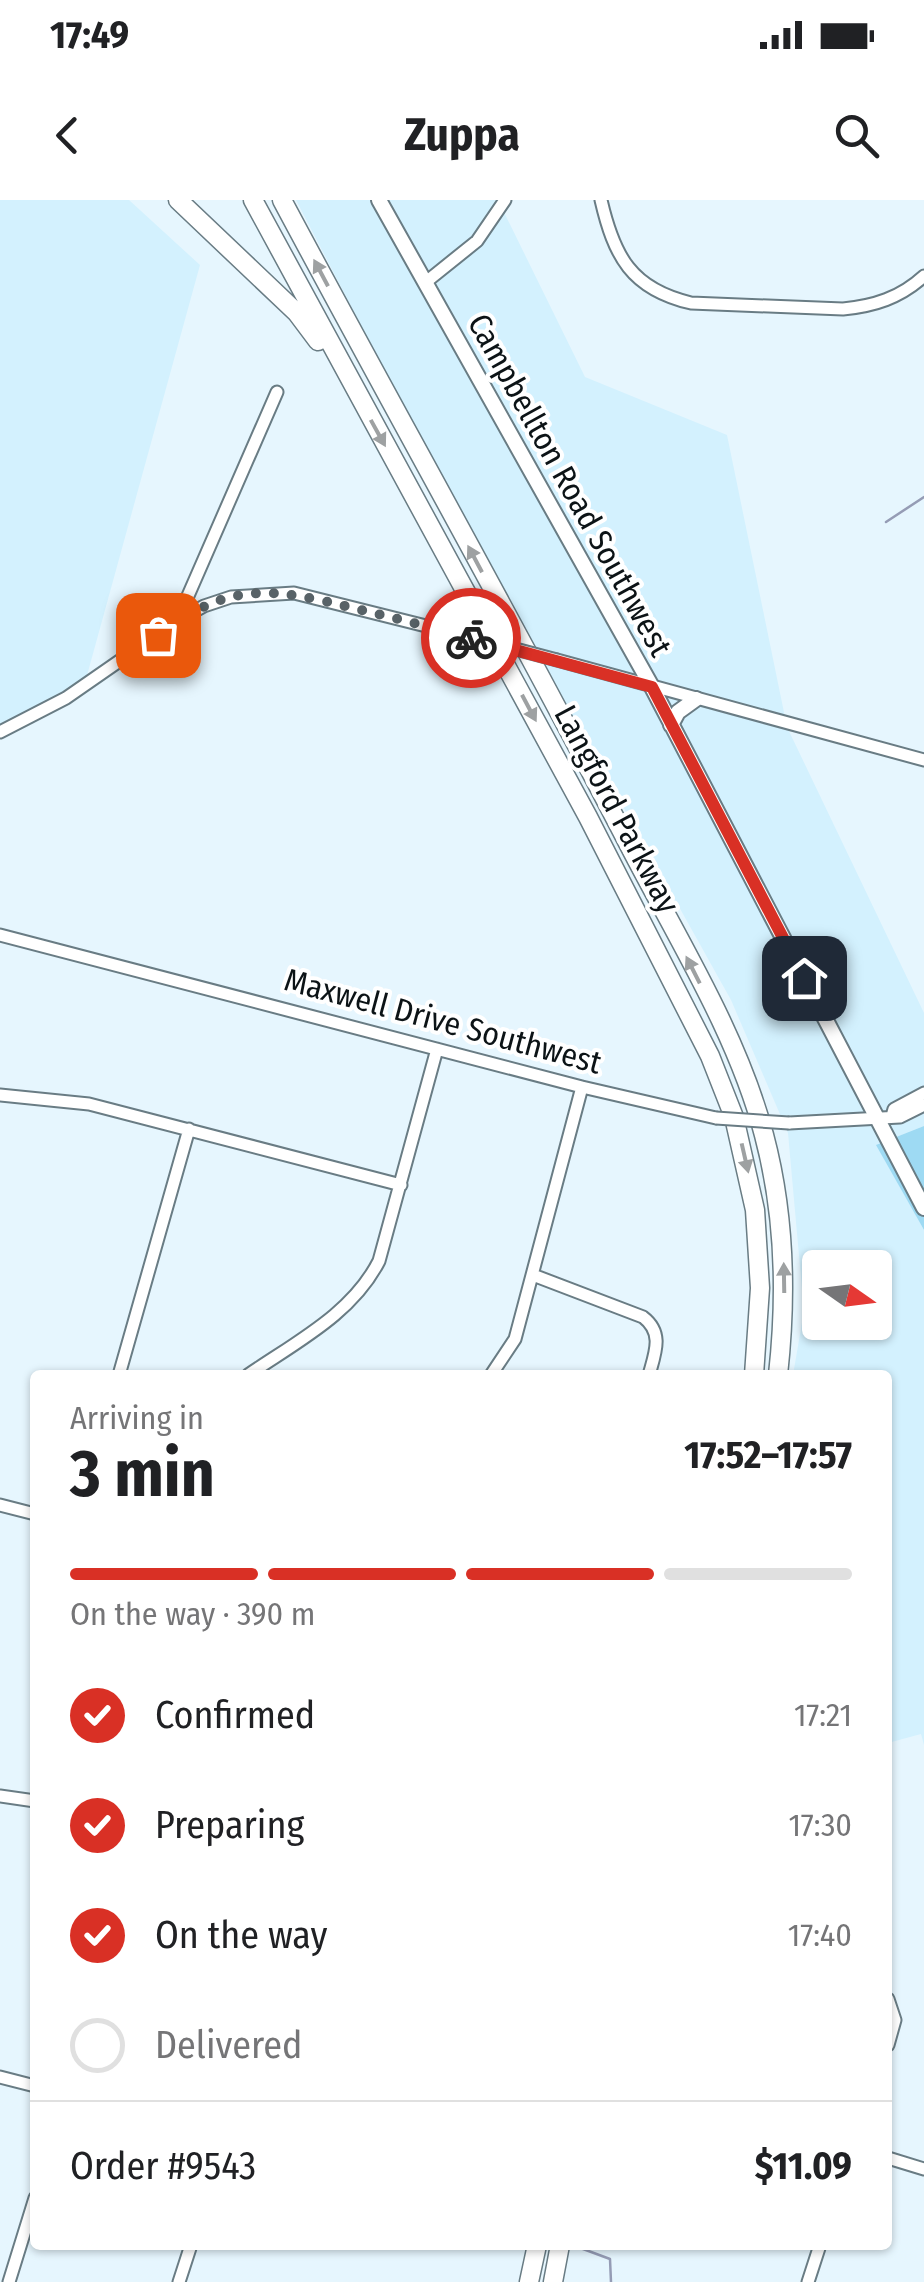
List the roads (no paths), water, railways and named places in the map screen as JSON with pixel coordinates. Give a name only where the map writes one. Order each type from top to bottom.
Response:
[{"type":"highway","points":[[178,200],[296,313],[357,397]]},
{"type":"highway","name":"Langford Parkway","points":[[253,200],[596,834],[694,1020],[726,1093],[747,1166],[758,1238],[760,1288],[754,1370]]},
{"type":"highway","name":"Langford Parkway","points":[[282,200],[606,800],[728,1037],[749,1086],[764,1136],[780,1218],[784,1292],[778,1370]]},
{"type":"highway","points":[[529,2282],[537,2250]]},
{"type":"highway","points":[[553,2282],[559,2250]]},
{"type":"main road","name":"Campbellton Road Southwest","points":[[379,200],[652,687],[884,1117],[924,1208]]},
{"type":"main road","points":[[671,725],[678,712],[696,699]]},
{"type":"street","points":[[426,282],[477,241],[505,200]]},
{"type":"street","points":[[601,200],[614,246],[629,270],[650,288],[680,300],[855,308],[894,298],[924,276]]},
{"type":"street","points":[[177,621],[277,392]]},
{"type":"street","points":[[0,732],[66,698],[204,606],[231,597],[294,592],[924,760]]},
{"type":"street","name":"Maxwell Drive Southwest","points":[[0,935],[582,1087],[716,1118],[789,1123],[884,1117]]},
{"type":"street","points":[[255,1370],[338,1312],[362,1290],[380,1261],[437,1049]]},
{"type":"street","points":[[494,1370],[515,1339],[582,1087]]},
{"type":"street","points":[[884,1117],[924,1094]]},
{"type":"street","points":[[0,1095],[89,1104],[401,1184]]},
{"type":"street","points":[[884,1117],[900,1117],[924,1105]]},
{"type":"street","points":[[119,1370],[190,1129]]},
{"type":"street","points":[[533,1275],[643,1317],[652,1324],[657,1345],[650,1370]]},
{"type":"street","points":[[0,1505],[30,1513]]},
{"type":"street","points":[[0,1796],[30,1801]]},
{"type":"street","points":[[0,2077],[30,2085]]},
{"type":"street","points":[[892,2159],[924,2169]]},
{"type":"street","points":[[8,2282],[30,2214]]},
{"type":"street","points":[[179,2282],[189,2250]]},
{"type":"street","points":[[808,2282],[818,2250]]},
{"type":"waterway","points":[[886,522],[924,497]]},
{"type":"waterway","points":[[586,2250],[610,2259],[611,2282]]}]
